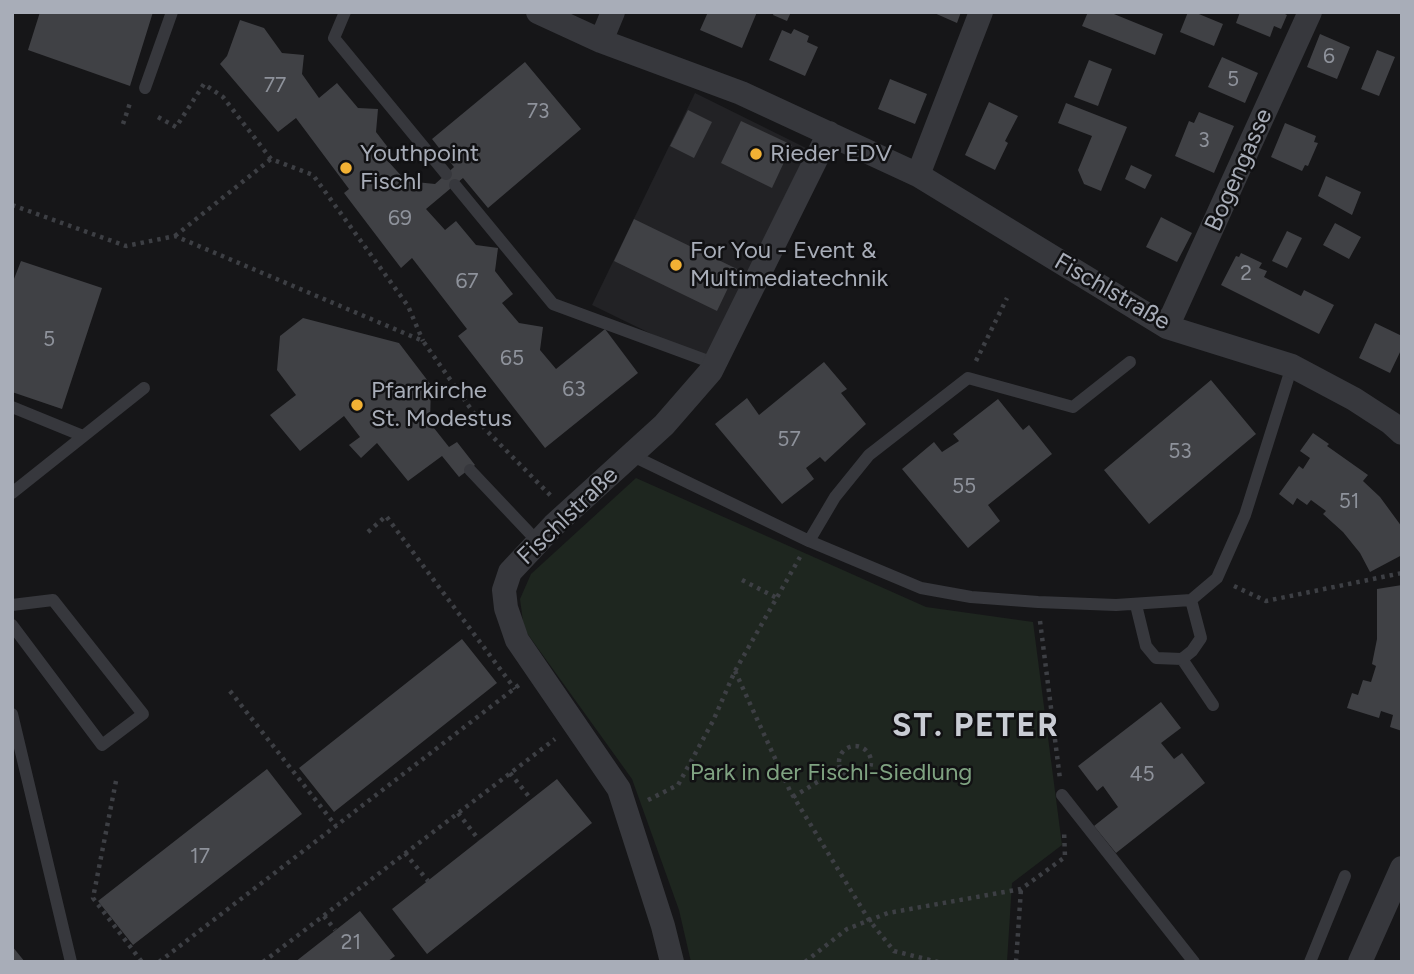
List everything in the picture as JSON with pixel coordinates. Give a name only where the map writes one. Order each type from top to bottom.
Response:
[{"type":"street","name":"Fischlstraße","points":[[538,12],[601,41],[734,90],[918,174],[1167,327],[1292,366],[1354,399],[1402,433]]},
{"type":"street","points":[[601,41],[613,12]]},
{"type":"street","points":[[918,174],[981,12]]},
{"type":"street","name":"Bogengasse","points":[[1167,327],[1310,12]]},
{"type":"street","name":"Fischlstraße","points":[[671,962],[663,926],[619,789],[517,640],[506,608],[505,590],[510,572],[538,542],[664,425],[711,371],[829,133]]},
{"type":"street","points":[[1360,962],[1402,867]]},
{"type":"lane","points":[[145,88],[172,12]]},
{"type":"lane","points":[[345,12],[334,38],[446,174]]},
{"type":"lane","points":[[455,184],[554,304],[705,360],[716,361]]},
{"type":"lane","points":[[809,541],[835,497],[869,455],[968,378],[1073,407],[1130,362]]},
{"type":"lane","points":[[631,456],[809,541],[920,587],[971,597],[1038,602],[1136,605],[1191,600],[1217,578],[1244,515],[1292,366]]},
{"type":"lane","points":[[12,493],[144,388]]},
{"type":"lane","points":[[12,407],[83,436]]},
{"type":"lane","points":[[470,470],[538,542]]},
{"type":"lane","points":[[12,605],[53,600],[143,714],[102,744],[12,625]]},
{"type":"lane","points":[[1136,605],[1146,646],[1156,658],[1182,659],[1201,638],[1199,622],[1191,600]]},
{"type":"lane","points":[[1182,659],[1213,705]]},
{"type":"lane","points":[[12,714],[71,962]]},
{"type":"lane","points":[[1062,795],[1194,962]]},
{"type":"lane","points":[[1310,962],[1345,876]]},
{"type":"path","points":[[158,117],[176,127],[204,84],[223,97],[271,159],[313,175],[408,306],[423,341],[485,429],[567,513]]},
{"type":"path","points":[[12,205],[126,246],[175,236],[271,159]]},
{"type":"path","points":[[175,236],[423,341]]},
{"type":"path","points":[[968,378],[1007,298]]},
{"type":"path","points":[[368,532],[386,516],[514,688]]},
{"type":"path","points":[[626,810],[678,785],[713,720],[735,671],[809,541]]},
{"type":"path","points":[[1217,578],[1266,601],[1402,573]]},
{"type":"path","points":[[742,580],[777,598]]},
{"type":"path","points":[[805,962],[847,929],[869,920],[888,913],[1021,889],[1065,857],[1062,795],[1038,602]]},
{"type":"path","points":[[159,962],[538,671]]},
{"type":"path","points":[[735,671],[793,797],[869,920],[894,951],[938,962]]},
{"type":"path","points":[[230,691],[336,826]]},
{"type":"path","points":[[263,962],[574,724]]},
{"type":"path","points":[[851,746],[862,748],[869,755],[870,765],[860,777],[850,777],[840,768],[840,756],[851,746]]},
{"type":"path","points":[[793,797],[840,768]]},
{"type":"path","points":[[510,773],[531,800]]},
{"type":"path","points":[[116,780],[93,898],[142,962]]},
{"type":"path","points":[[458,813],[479,840]]},
{"type":"path","points":[[405,853],[428,881]]},
{"type":"path","points":[[1016,962],[1021,889]]},
{"type":"path","points":[[324,916],[335,930]]},
{"type":"path","points":[[274,954],[280,962]]},
{"type":"shaded area","points":[[695,93],[808,149],[705,360],[592,305]]},
{"type":"green space","name":"Park in der Fischl-Siedlung","points":[[636,478],[926,607],[1033,622],[1062,845],[1012,883],[1007,962],[691,962],[679,910],[632,779],[524,629],[520,599],[531,574]]},
{"type":"building","points":[[40,12],[153,12],[130,86],[28,50]]},
{"type":"building","points":[[708,12],[757,12],[742,48],[700,30]]},
{"type":"building","points":[[774,12],[791,12],[787,21],[773,15]]},
{"type":"building","points":[[932,12],[961,12],[957,23]]},
{"type":"building","points":[[1088,12],[1109,12],[1163,34],[1155,55],[1082,26]]},
{"type":"building","points":[[1188,12],[1223,24],[1214,46],[1180,32]]},
{"type":"building","points":[[1240,12],[1281,12],[1287,15],[1281,29],[1274,26],[1270,37],[1236,23]]},
{"type":"building","points":[[240,20],[264,28],[282,53],[304,55],[302,74],[319,98],[337,83],[358,108],[378,109],[376,132],[393,154],[386,159],[406,181],[435,184],[454,167],[432,139],[525,62],[581,129],[488,208],[463,178],[426,209],[445,230],[456,221],[476,245],[498,248],[495,271],[513,294],[502,303],[519,323],[543,327],[540,350],[556,369],[605,329],[638,373],[545,448],[458,336],[467,329],[412,258],[401,268],[344,193],[349,189],[296,118],[278,132],[220,64],[227,56]]},
{"type":"building","points":[[794,29],[809,36],[807,42],[818,47],[805,76],[769,60],[782,30],[791,34]]},
{"type":"building","points":[[1320,34],[1350,47],[1337,79],[1307,67]]},
{"type":"building","points":[[1377,50],[1395,57],[1379,96],[1361,89]]},
{"type":"building","points":[[1222,57],[1258,73],[1245,103],[1208,87]]},
{"type":"building","points":[[1089,60],[1112,69],[1098,106],[1074,97]]},
{"type":"building","points":[[890,79],[927,94],[915,124],[878,109]]},
{"type":"building","points":[[989,102],[1018,116],[1005,141],[1008,143],[995,170],[965,155]]},
{"type":"building","points":[[1066,103],[1127,127],[1101,191],[1084,184],[1078,170],[1092,136],[1058,123]]},
{"type":"building","points":[[688,110],[712,122],[694,158],[670,146]]},
{"type":"building","points":[[1199,112],[1234,126],[1214,173],[1175,156],[1189,121],[1194,123]]},
{"type":"building","name":"Rieder EDV","points":[[741,121],[792,145],[772,188],[721,163]]},
{"type":"building","points":[[1285,123],[1316,136],[1314,142],[1318,143],[1308,166],[1305,165],[1302,171],[1271,157]]},
{"type":"building","points":[[1131,165],[1152,175],[1145,189],[1125,179]]},
{"type":"building","points":[[1326,176],[1361,192],[1352,215],[1318,196]]},
{"type":"building","points":[[1161,217],[1192,233],[1177,262],[1146,247]]},
{"type":"building","name":"For You - Event & Multimediatechnik","points":[[634,219],[737,269],[717,311],[614,261]]},
{"type":"building","points":[[1335,223],[1361,237],[1349,259],[1323,245]]},
{"type":"building","points":[[1287,231],[1302,238],[1287,268],[1272,261]]},
{"type":"building","points":[[1241,253],[1262,263],[1259,268],[1267,271],[1264,277],[1301,296],[1304,290],[1334,305],[1319,334],[1221,285],[1236,256],[1239,257]]},
{"type":"building","points":[[21,261],[102,288],[62,409],[12,392],[12,284]]},
{"type":"building","name":"Pfarrkirche St. Modestus","points":[[303,318],[399,343],[431,385],[430,423],[449,447],[457,442],[475,465],[459,477],[442,456],[408,481],[377,443],[361,458],[349,445],[360,437],[344,416],[300,451],[270,415],[296,395],[277,370],[280,336]]},
{"type":"building","points":[[1375,323],[1402,336],[1402,348],[1390,373],[1359,358]]},
{"type":"building","points":[[824,362],[847,389],[841,393],[866,424],[825,462],[820,457],[806,468],[814,479],[782,504],[715,424],[747,398],[759,415]]},
{"type":"building","points":[[1211,380],[1256,434],[1149,524],[1104,470]]},
{"type":"building","points":[[998,399],[1023,430],[1029,425],[1052,454],[988,505],[1000,521],[968,548],[902,469],[934,442],[942,452],[959,441],[953,434]]},
{"type":"building","points":[[1313,433],[1368,475],[1363,481],[1380,497],[1402,527],[1402,555],[1370,572],[1360,553],[1343,532],[1323,514],[1326,511],[1311,500],[1307,505],[1297,498],[1293,505],[1279,494],[1299,466],[1303,469],[1310,458],[1300,451]]},
{"type":"building","points":[[1402,585],[1402,731],[1390,727],[1393,715],[1381,711],[1379,718],[1347,708],[1352,693],[1358,695],[1363,680],[1371,682],[1376,666],[1372,664],[1377,639],[1377,589]]},
{"type":"building","points":[[462,639],[497,683],[334,812],[299,768]]},
{"type":"building","points":[[1161,702],[1181,728],[1161,743],[1174,759],[1182,753],[1205,783],[1116,853],[1094,826],[1118,807],[1103,786],[1097,791],[1078,766]]},
{"type":"building","points":[[267,769],[302,814],[133,945],[98,901]]},
{"type":"building","points":[[557,779],[592,823],[427,954],[392,909]]},
{"type":"building","points":[[360,911],[395,956],[387,962],[295,962]]},
{"type":"building","points":[[12,946],[25,962],[12,962]]},
{"type":"place","name":"Rieder EDV","points":[[756,154]]},
{"type":"place","name":"Youthpoint Fischl","points":[[346,168]]},
{"type":"place","name":"For You - Event & Multimediatechnik","points":[[676,265]]},
{"type":"place","name":"Pfarrkirche St. Modestus","points":[[357,405]]},
{"type":"district","name":"ST. PETER","points":[[976,727]]}]
